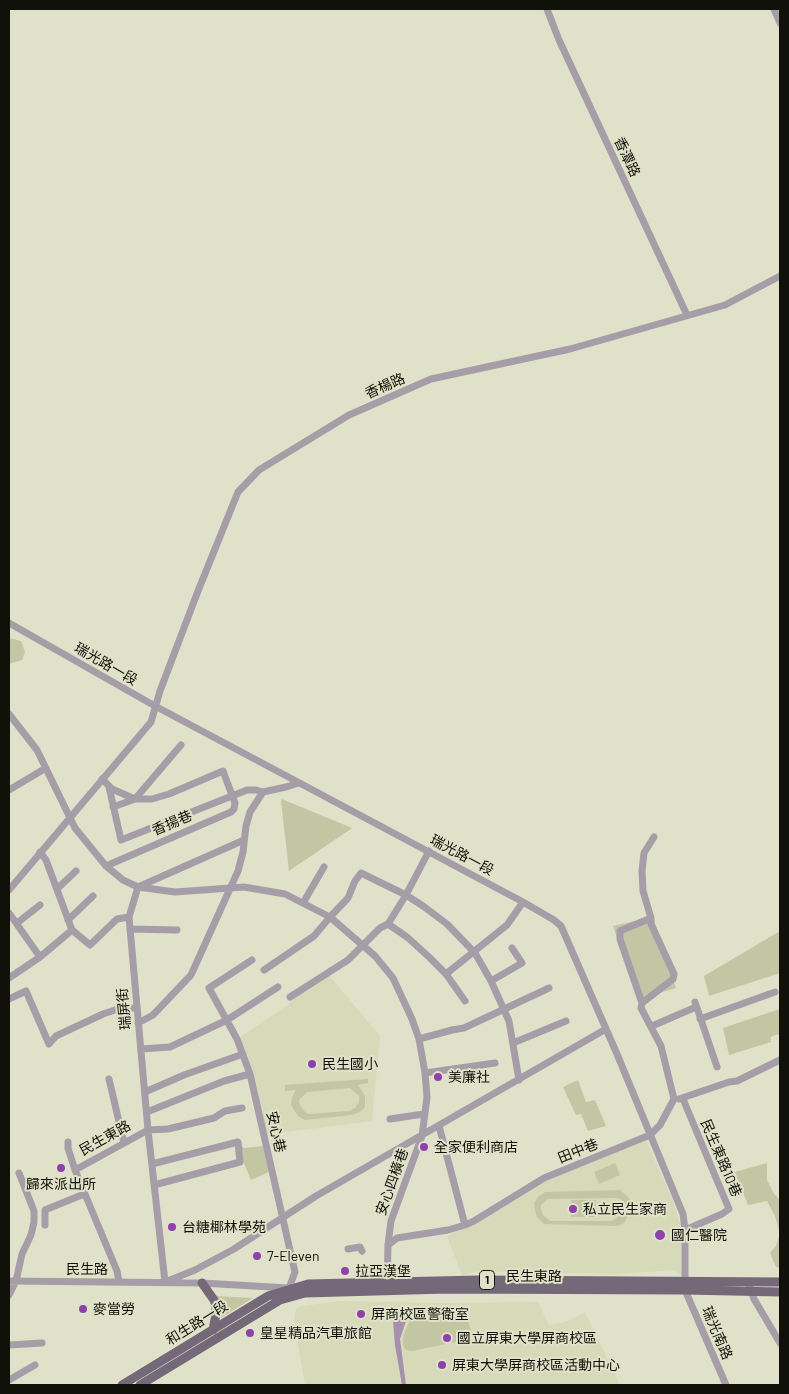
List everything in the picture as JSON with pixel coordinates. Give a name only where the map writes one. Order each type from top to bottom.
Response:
[{"type":"main road","name":"民生東路","points":[[305,1293],[480,1280],[685,1285],[780,1282]]},
{"type":"main road","points":[[202,1283],[216,1305],[213,1330]]},
{"type":"main road","name":"民生東路","points":[[289,1288],[308,1284],[387,1286]]},
{"type":"main road","name":"民生東路","points":[[685,1285],[750,1292],[780,1292]]},
{"type":"main road","name":"和生路一段","points":[[122,1385],[268,1296],[289,1288]]},
{"type":"main road","name":"和生路一段","points":[[140,1385],[280,1300],[305,1293]]},
{"type":"street","name":"香潭路","points":[[547,9],[559,40],[687,315]]},
{"type":"street","points":[[774,9],[780,23]]},
{"type":"street","name":"香楊路","points":[[155,706],[238,492],[260,470],[349,415],[430,379],[570,349],[725,305],[780,276]]},
{"type":"street","name":"瑞光路一段","points":[[9,623],[155,706],[429,851],[554,920],[560,926],[606,1029],[683,1214],[685,1230],[685,1285]]},
{"type":"street","points":[[9,890],[145,730],[151,722],[155,706]]},
{"type":"street","points":[[9,714],[31,742],[46,768],[69,818],[82,838],[106,866],[123,880],[138,887],[175,892],[244,887],[285,894],[330,917]]},
{"type":"street","points":[[135,799],[181,745]]},
{"type":"street","points":[[9,790],[46,768]]},
{"type":"street","points":[[113,807],[135,799],[152,799],[169,794],[223,771],[232,795]]},
{"type":"street","points":[[102,779],[110,787],[135,799]]},
{"type":"street","points":[[110,787],[121,840],[247,790],[263,792],[299,783]]},
{"type":"street","points":[[138,1023],[152,1015],[191,975],[231,888],[243,852],[246,826],[250,812],[263,792]]},
{"type":"street","name":"香揚巷","points":[[106,866],[231,812],[234,809],[235,803],[232,795]]},
{"type":"street","points":[[641,1006],[673,979],[674,974],[652,924],[643,891],[642,871],[644,853],[654,837]]},
{"type":"street","points":[[138,887],[244,840]]},
{"type":"street","points":[[290,997],[348,960],[380,928],[388,924],[429,851]]},
{"type":"street","points":[[40,852],[46,860],[72,930],[90,945],[117,918],[129,917]]},
{"type":"street","points":[[303,903],[324,866]]},
{"type":"street","points":[[57,889],[76,871]]},
{"type":"street","points":[[264,970],[314,936],[348,898],[355,881],[361,873],[406,895],[447,924],[475,953],[491,980],[508,1021],[519,1080]]},
{"type":"street","name":"瑞屏街","points":[[138,887],[129,917],[148,1130],[166,1282]]},
{"type":"street","points":[[68,920],[93,896]]},
{"type":"street","points":[[446,974],[507,926],[522,902]]},
{"type":"street","points":[[17,923],[40,905]]},
{"type":"street","points":[[9,913],[40,958]]},
{"type":"street","name":"安心四橫巷","points":[[330,917],[375,956],[392,978],[412,1019],[419,1039],[425,1073],[427,1097],[422,1136],[391,1220],[387,1286]]},
{"type":"street","points":[[650,1135],[660,1125],[674,1099],[661,1046],[641,1006],[620,939],[620,931],[651,918]]},
{"type":"street","points":[[388,924],[407,937],[446,974],[465,1001]]},
{"type":"street","points":[[130,929],[177,930]]},
{"type":"street","points":[[9,978],[40,958],[72,930]]},
{"type":"street","points":[[491,980],[522,963],[512,948]]},
{"type":"street","name":"安心巷","points":[[252,960],[209,988],[227,1020],[250,1074],[294,1272],[289,1288]]},
{"type":"street","points":[[141,1049],[170,1047],[227,1020],[278,987]]},
{"type":"street","points":[[419,1039],[464,1028],[549,988]]},
{"type":"street","points":[[9,999],[26,991],[50,1044],[56,1036],[96,1017],[121,1008],[137,1008]]},
{"type":"street","points":[[700,1018],[775,992]]},
{"type":"street","points":[[652,1026],[695,1005],[717,1067]]},
{"type":"street","points":[[513,1043],[566,1021]]},
{"type":"street","points":[[166,1282],[195,1270],[234,1249],[282,1217],[606,1029]]},
{"type":"street","points":[[145,1092],[184,1075],[243,1054]]},
{"type":"street","points":[[674,1099],[683,1099],[736,1081],[780,1060]]},
{"type":"street","points":[[425,1073],[495,1063]]},
{"type":"street","points":[[147,1112],[224,1081],[250,1074]]},
{"type":"street","points":[[109,1079],[124,1143]]},
{"type":"street","name":"民生東路10巷","points":[[683,1099],[729,1209],[685,1230]]},
{"type":"street","points":[[148,1130],[168,1129],[214,1118],[225,1111],[242,1108]]},
{"type":"street","points":[[390,1119],[424,1114]]},
{"type":"street","points":[[439,1126],[465,1225]]},
{"type":"street","name":"民生東路","points":[[74,1170],[148,1130]]},
{"type":"street","name":"田中巷","points":[[388,1245],[397,1238],[448,1230],[465,1225],[544,1178],[650,1135]]},
{"type":"street","points":[[68,1142],[74,1170],[118,1270],[119,1282]]},
{"type":"street","points":[[152,1164],[238,1142],[240,1162],[154,1184]]},
{"type":"street","points":[[9,1294],[34,1222],[34,1211],[19,1173]]},
{"type":"street","points":[[45,1225],[45,1210],[84,1194]]},
{"type":"street","points":[[348,1249],[360,1247],[362,1251]]},
{"type":"street","name":"民生路","points":[[12,1281],[166,1282]]},
{"type":"street","name":"民生東路","points":[[166,1282],[289,1288],[305,1293]]},
{"type":"street","points":[[748,1282],[750,1292],[780,1343]]},
{"type":"street","name":"瑞光南路","points":[[685,1285],[726,1385]]},
{"type":"street","points":[[9,1345],[42,1343]]},
{"type":"street","points":[[9,1380],[35,1365]]},
{"type":"shaded area","points":[[9,638],[21,641],[25,652],[22,660],[9,664]]},
{"type":"shaded area","points":[[282,799],[352,828],[289,871]]},
{"type":"shaded area","points":[[653,917],[676,988],[638,999],[613,926]]},
{"type":"shaded area","points":[[780,931],[780,973],[709,996],[704,976]]},
{"type":"shaded area","name":"民生國小","points":[[327,973],[380,1036],[372,1121],[263,1135],[237,1039],[292,1002],[290,997]]},
{"type":"shaded area","points":[[780,1009],[780,1036],[778,1034],[771,1037],[771,1042],[729,1055],[723,1028]]},
{"type":"shaded area","points":[[368,1079],[368,1083],[358,1085],[365,1096],[365,1107],[360,1112],[351,1115],[305,1120],[298,1116],[291,1105],[292,1097],[296,1090],[285,1091],[285,1085]],"holes":[[[350,1088],[359,1096],[359,1102],[355,1108],[349,1111],[309,1114],[305,1112],[299,1100],[307,1092]]]},
{"type":"shaded area","points":[[578,1080],[586,1102],[595,1100],[606,1126],[588,1131],[581,1114],[576,1115],[563,1087]]},
{"type":"shaded area","name":"私立民生家商","points":[[646,1140],[675,1206],[681,1227],[681,1276],[674,1270],[616,1274],[479,1271],[462,1275],[447,1236],[478,1222],[546,1181]]},
{"type":"shaded area","points":[[241,1145],[244,1148],[263,1146],[269,1172],[251,1180],[243,1161]]},
{"type":"shaded area","points":[[615,1163],[620,1175],[599,1184],[594,1172]]},
{"type":"shaded area","points":[[767,1163],[767,1180],[774,1194],[780,1200],[780,1234],[775,1216],[767,1201],[748,1205],[735,1172]]},
{"type":"shaded area","points":[[620,1190],[629,1198],[632,1210],[624,1223],[618,1226],[544,1224],[537,1217],[534,1203],[545,1192]],"holes":[[[548,1199],[621,1199],[625,1205],[621,1215],[612,1221],[550,1221],[543,1215],[541,1210],[541,1205]]]},
{"type":"shaded area","points":[[571,1200],[596,1200],[596,1217],[571,1217]]},
{"type":"shaded area","points":[[780,1234],[780,1268],[776,1267],[770,1253],[776,1246]]},
{"type":"shaded area","points":[[214,1296],[253,1298],[221,1318],[220,1307]]},
{"type":"shaded area","name":"國立屏東大學屏商校區","points":[[341,1301],[438,1303],[538,1302],[549,1325],[566,1322],[585,1312],[620,1385],[305,1385],[294,1321],[295,1312],[302,1306]]},
{"type":"shaded area","points":[[418,1306],[463,1306],[471,1330],[460,1341],[412,1351],[406,1350],[403,1345],[403,1337]]},
{"type":"shaded area","points":[[397,1315],[408,1315],[400,1339],[406,1385],[402,1385],[395,1345],[393,1321]]},
{"type":"place","name":"民生國小","points":[[312,1064]]},
{"type":"place","name":"美廉社","points":[[438,1077]]},
{"type":"place","name":"全家便利商店","points":[[424,1147]]},
{"type":"place","name":"歸來派出所","points":[[61,1168]]},
{"type":"place","name":"私立民生家商","points":[[573,1209]]},
{"type":"place","name":"台糖椰林學苑","points":[[172,1227]]},
{"type":"place","name":"國仁醫院","points":[[660,1235]]},
{"type":"place","name":"7-Eleven","points":[[257,1256]]},
{"type":"place","name":"拉亞漢堡","points":[[345,1271]]},
{"type":"place","name":"麥當勞","points":[[83,1309]]},
{"type":"place","name":"屏商校區警衛室","points":[[361,1314]]},
{"type":"place","name":"皇星精品汽車旅館","points":[[250,1333]]},
{"type":"place","name":"國立屏東大學屏商校區","points":[[447,1338]]},
{"type":"place","name":"屏東大學屏商校區活動中心","points":[[442,1365]]}]
